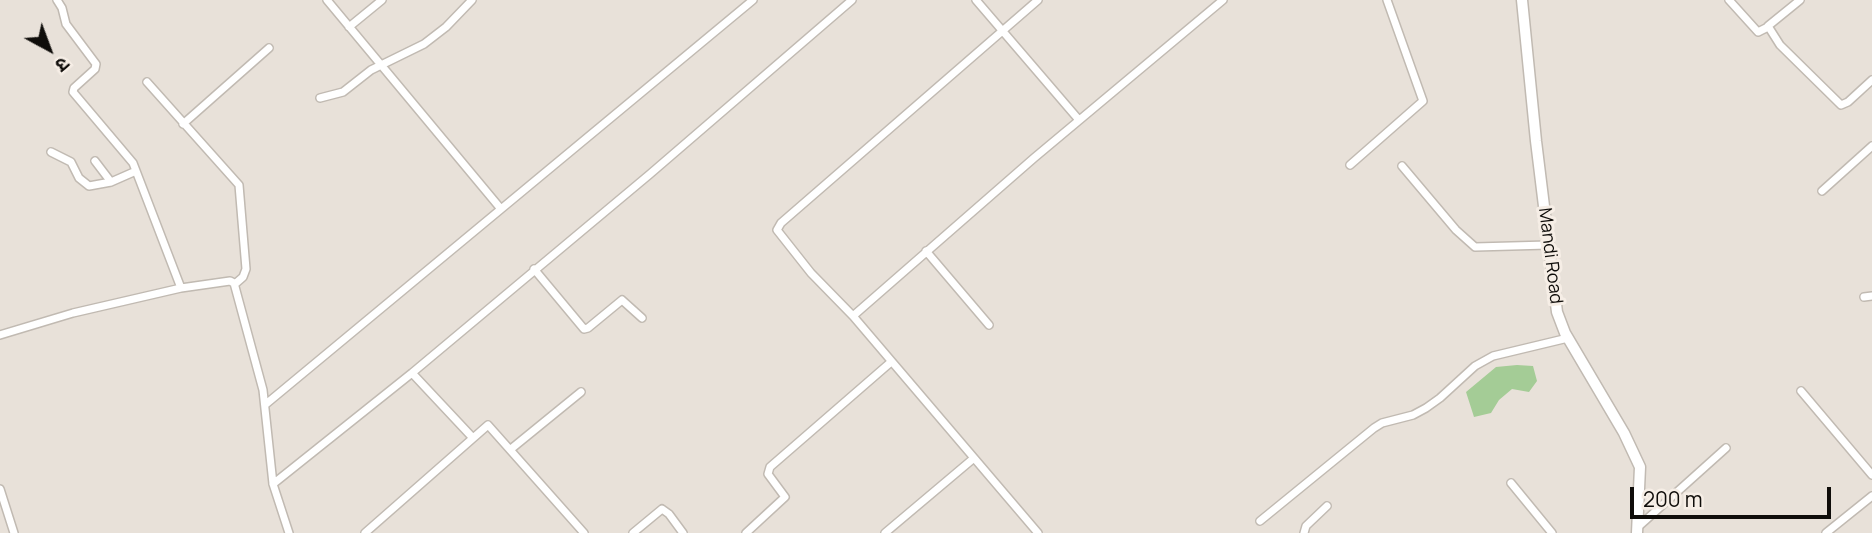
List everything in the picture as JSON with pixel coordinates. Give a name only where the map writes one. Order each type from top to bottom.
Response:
[{"type":"street","points":[[57,0],[66,24],[96,64],[95,69],[72,92],[130,158],[181,288]]},
{"type":"street","points":[[327,0],[501,209]]},
{"type":"street","points":[[349,27],[383,0]]},
{"type":"street","points":[[320,98],[343,92],[380,65],[424,44],[452,22],[472,0]]},
{"type":"street","points":[[266,404],[753,0]]},
{"type":"street","points":[[273,484],[412,373],[650,174],[852,0]]},
{"type":"street","points":[[976,0],[1079,120]]},
{"type":"street","points":[[1038,0],[778,227],[779,233],[811,273],[853,316],[1038,533]]},
{"type":"street","points":[[853,316],[1079,120],[1223,0]]},
{"type":"street","points":[[1350,165],[1423,101],[1387,0]]},
{"type":"street","name":"Mandi Road","points":[[1522,0],[1557,312],[1568,338],[1624,433],[1640,467],[1635,532]]},
{"type":"street","points":[[1729,0],[1758,32],[1800,0]]},
{"type":"street","points":[[1768,27],[1780,45],[1840,105],[1848,102],[1872,80]]},
{"type":"street","points":[[183,124],[269,48]]},
{"type":"street","points":[[147,82],[239,185],[246,269],[235,284]]},
{"type":"street","points":[[1822,191],[1872,146]]},
{"type":"street","points":[[51,152],[68,160],[79,178],[89,186],[111,182],[136,171]]},
{"type":"street","points":[[95,161],[111,182]]},
{"type":"street","points":[[1402,166],[1456,230],[1475,247],[1548,245]]},
{"type":"street","points":[[926,251],[989,325]]},
{"type":"street","points":[[534,269],[582,329],[588,328],[622,300],[642,318]]},
{"type":"street","points":[[0,335],[73,313],[181,288],[230,281],[235,284],[266,404],[273,484],[289,533]]},
{"type":"street","points":[[1260,521],[1374,428],[1426,408],[1475,366],[1493,356],[1568,338]]},
{"type":"street","points":[[747,533],[785,497],[768,474],[770,467],[891,362]]},
{"type":"street","points":[[412,373],[472,437]]},
{"type":"street","points":[[1801,391],[1872,475]]},
{"type":"street","points":[[511,449],[581,393]]},
{"type":"street","points":[[365,533],[472,437],[489,425],[584,533]]},
{"type":"street","points":[[1635,532],[1726,448]]},
{"type":"street","points":[[884,533],[974,458]]},
{"type":"street","points":[[1511,483],[1552,533]]},
{"type":"street","points":[[0,489],[14,533]]},
{"type":"street","points":[[1826,533],[1872,496]]},
{"type":"street","points":[[1304,533],[1306,526],[1327,506]]},
{"type":"street","points":[[633,533],[662,509],[683,533]]},
{"type":"shaded area","points":[[1533,366],[1537,381],[1529,392],[1512,389],[1499,400],[1491,413],[1474,417],[1466,392],[1496,367]]}]
